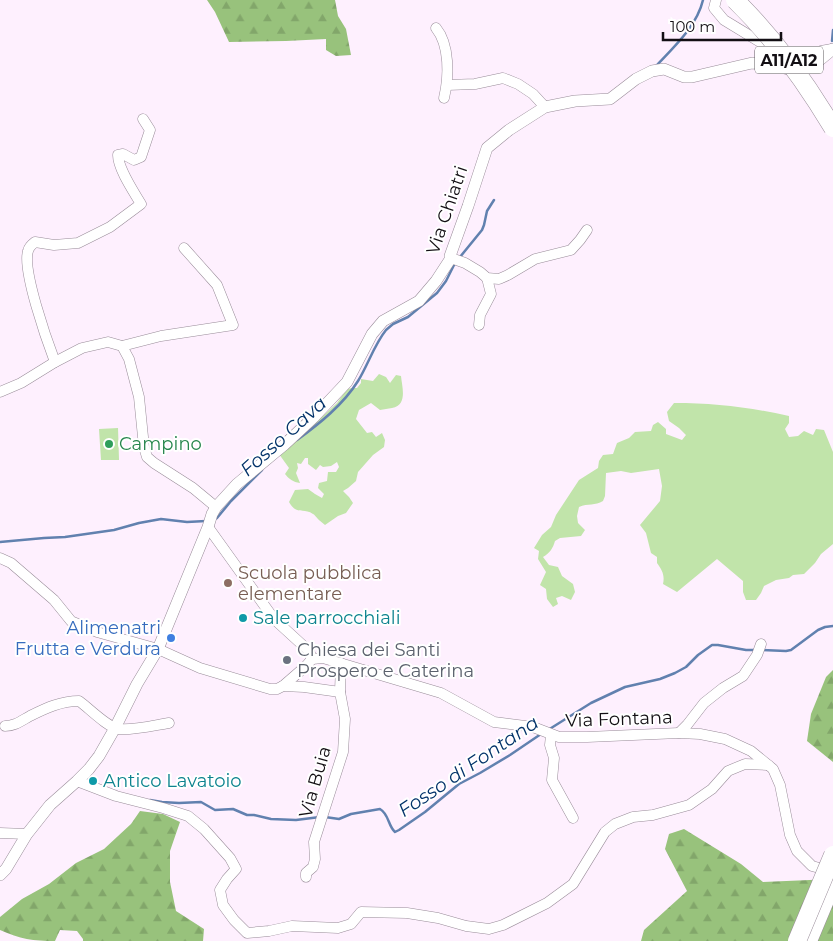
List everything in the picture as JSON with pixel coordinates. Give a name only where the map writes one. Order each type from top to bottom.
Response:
[{"type":"highway","name":"A11/A12","points":[[735,0],[752,16],[792,65],[833,128]]},
{"type":"highway","name":"A11/A12","points":[[750,0],[792,49],[833,106]]},
{"type":"highway","points":[[797,941],[833,855]]},
{"type":"highway","points":[[808,941],[833,881]]},
{"type":"street","points":[[716,0],[714,8],[724,20],[780,54],[794,59],[808,57],[821,51],[833,49]]},
{"type":"street","points":[[436,28],[441,35],[446,51],[447,85],[444,98]]},
{"type":"street","name":"Via Chiatri","points":[[211,518],[237,484],[284,446],[347,382],[372,334],[383,321],[419,301],[436,280],[452,259],[450,256],[487,148],[509,130],[545,108],[575,101],[610,99],[643,74],[652,71],[664,70],[684,77],[692,77],[752,63],[768,64],[796,71],[815,64],[833,49]]},
{"type":"street","points":[[447,85],[475,84],[503,78],[518,84],[533,94],[545,108]]},
{"type":"street","points":[[55,362],[28,274],[27,253],[30,246],[35,242],[54,245],[78,243],[110,227],[141,204],[128,182],[118,156],[123,154],[134,160],[141,157],[150,130],[143,119]]},
{"type":"street","points":[[452,259],[465,263],[488,278],[499,278],[508,275],[534,259],[571,250],[587,230]]},
{"type":"street","points":[[0,392],[21,383],[82,348],[108,342],[122,346],[161,336],[233,324],[217,285],[184,248]]},
{"type":"street","points":[[480,325],[480,315],[491,294],[488,278]]},
{"type":"street","points":[[122,346],[129,359],[139,397],[147,458],[193,488],[274,619],[309,651],[312,659],[283,686]]},
{"type":"street","points":[[0,875],[6,869],[27,834],[50,805],[89,769],[99,756],[158,649],[211,518]]},
{"type":"street","points":[[0,558],[11,563],[54,600],[71,621],[97,632],[158,649],[200,668],[270,689],[283,686],[340,692]]},
{"type":"street","points":[[679,733],[704,703],[722,688],[742,676],[760,648]]},
{"type":"street","name":"Via Fontana","points":[[312,659],[323,658],[441,693],[494,722],[526,726],[559,737],[679,733],[700,734],[725,739],[752,751],[773,769],[780,785],[790,835],[797,851],[812,866],[833,872]]},
{"type":"street","name":"Via Buia","points":[[306,877],[306,874],[313,867],[315,859],[314,842],[343,752],[346,719],[340,692],[341,663]]},
{"type":"street","points":[[5,726],[13,726],[51,706],[69,701],[79,701],[115,728],[135,728],[169,723]]},
{"type":"street","points":[[547,733],[554,758],[552,780],[573,818]]},
{"type":"street","points":[[77,781],[116,796],[188,816],[204,829],[230,858],[236,869],[220,890],[223,905],[247,933],[292,926],[338,928],[351,924],[361,912],[407,913],[488,929],[504,925],[547,903],[573,884],[605,832],[615,824],[632,817],[652,815],[689,805],[712,789],[728,771],[745,764],[768,765]]},
{"type":"street","points":[[0,833],[27,834]]},
{"type":"green space","points":[[207,0],[335,0],[338,16],[346,29],[351,55],[336,56],[326,50],[326,39],[229,42],[215,12]]},
{"type":"green space","points":[[379,374],[386,377],[390,383],[396,375],[401,376],[402,399],[397,406],[392,408],[380,410],[371,403],[359,410],[356,419],[367,433],[372,432],[376,437],[382,433],[385,440],[384,447],[373,455],[358,472],[356,481],[343,491],[353,503],[346,513],[325,525],[314,514],[297,510],[289,502],[295,490],[308,489],[322,498],[324,494],[318,488],[319,483],[327,481],[328,472],[336,472],[339,467],[337,462],[331,466],[323,467],[320,465],[316,470],[308,464],[308,458],[305,458],[301,464],[297,463],[296,473],[300,483],[291,480],[285,474],[289,468],[279,454],[337,403],[347,389],[357,388],[361,383],[361,379],[373,381]]},
{"type":"green space","points":[[674,403],[732,406],[789,416],[789,423],[785,429],[789,437],[798,436],[804,431],[813,435],[816,429],[824,430],[833,452],[833,544],[821,554],[804,574],[776,580],[764,586],[756,600],[746,600],[743,592],[743,581],[717,559],[677,592],[663,584],[662,570],[657,563],[657,557],[651,553],[646,533],[640,525],[660,501],[662,486],[659,469],[631,473],[621,471],[606,473],[603,501],[579,507],[578,523],[585,530],[581,536],[560,538],[555,541],[548,554],[543,557],[549,565],[558,567],[562,576],[573,584],[575,592],[571,600],[562,596],[556,598],[558,604],[553,607],[547,599],[546,589],[540,585],[546,572],[538,559],[539,551],[534,548],[542,535],[551,527],[556,515],[579,480],[598,468],[599,461],[603,455],[613,454],[617,443],[629,438],[635,432],[651,431],[653,425],[658,422],[666,429],[666,434],[682,440],[686,435],[669,421],[667,412]]},
{"type":"green space","name":"Campino","points":[[118,428],[119,460],[101,460],[99,429]]},
{"type":"green space","points":[[833,670],[833,762],[807,741],[811,714],[826,677]]},
{"type":"green space","points":[[140,811],[163,814],[180,822],[170,851],[170,882],[176,911],[204,929],[203,941],[83,941],[77,931],[60,930],[55,941],[40,941],[14,936],[0,930],[0,917],[22,899],[49,884],[76,863],[104,849],[131,824]]},
{"type":"green space","points":[[684,829],[741,864],[763,882],[833,879],[833,941],[641,941],[644,930],[687,891],[665,849],[669,834]]},
{"type":"waterway","points":[[656,66],[677,44],[696,19],[703,0]]},
{"type":"waterway","points":[[832,41],[833,30]]},
{"type":"waterway","name":"Fosso Cava","points":[[460,257],[482,230],[487,211],[494,200]]},
{"type":"waterway","name":"Fosso Cava","points":[[297,440],[338,406],[358,381],[386,330],[393,324],[408,317],[437,293],[446,281],[455,263]]},
{"type":"waterway","name":"Fosso Cava","points":[[214,519],[262,470]]},
{"type":"waterway","name":"Fosso Cava","points":[[0,542],[65,537],[114,530],[161,519],[187,522],[206,521]]},
{"type":"waterway","name":"Fosso di Fontana","points":[[762,650],[791,650],[818,630],[833,626]]},
{"type":"waterway","name":"Fosso di Fontana","points":[[548,730],[591,703],[625,687],[660,679],[675,673],[686,667],[712,645],[757,650]]},
{"type":"waterway","name":"Fosso di Fontana","points":[[325,817],[339,819],[351,814],[380,809],[395,832],[425,812],[459,784],[510,755],[541,734]]},
{"type":"waterway","name":"Fosso di Fontana","points":[[150,800],[179,803],[201,802],[215,810],[233,809],[247,815],[271,819],[296,820],[320,817]]},
{"type":"place","name":"Campino","points":[[109,444]]},
{"type":"place","name":"Scuola pubblica elementare","points":[[228,583]]},
{"type":"place","name":"Sale parrocchiali","points":[[243,618]]},
{"type":"place","name":"Alimenatri Frutta e Verdura","points":[[171,638]]},
{"type":"place","name":"Chiesa dei Santi Prospero e Caterina","points":[[287,660]]},
{"type":"place","name":"Antico Lavatoio","points":[[93,781]]}]
